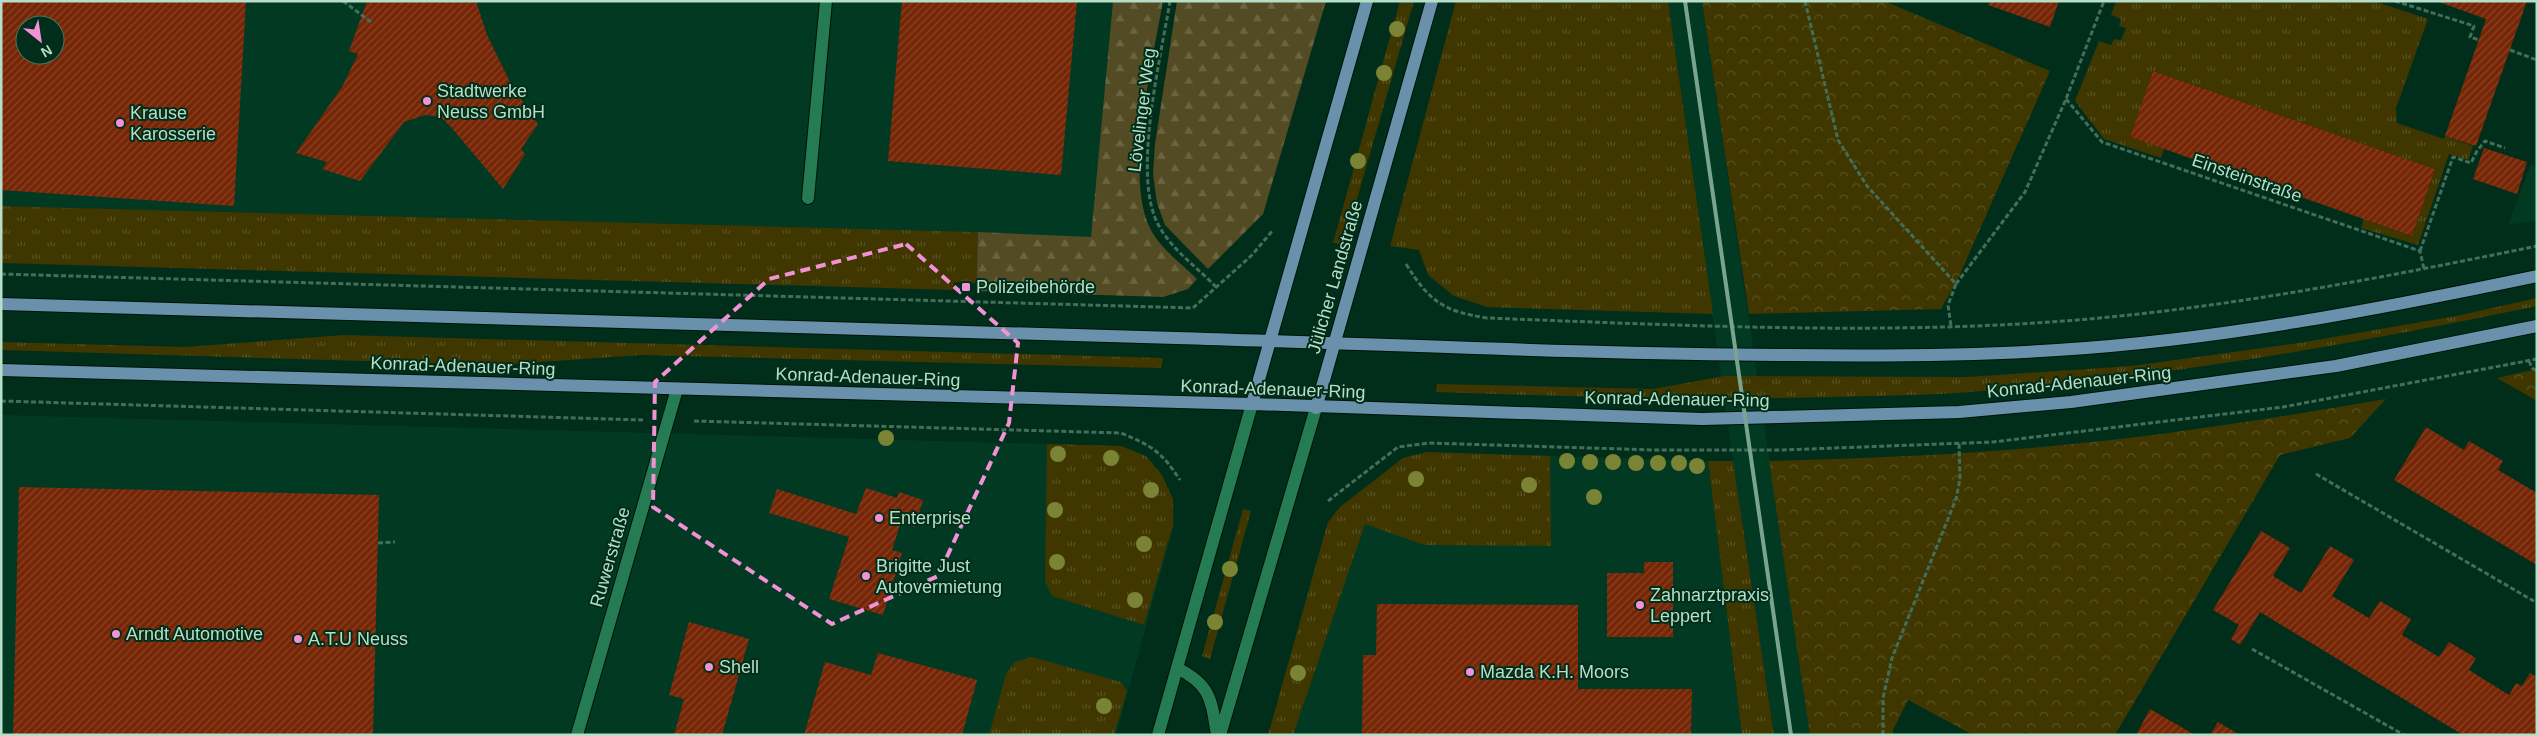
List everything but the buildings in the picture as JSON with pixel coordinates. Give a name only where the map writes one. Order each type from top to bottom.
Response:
[{"type":"main road","points":[[808,198],[826,1]]},
{"type":"main road","points":[[1158,735],[1367,1]]},
{"type":"main road","name":"Jülicher Landstraße","points":[[1219,735],[1335,343],[1432,1]]},
{"type":"main road","name":"Konrad-Adenauer-Ring","points":[[1,304],[1712,355],[1956,356],[2065,350],[2177,339],[2306,320],[2537,276]]},
{"type":"main road","name":"Konrad-Adenauer-Ring","points":[[1,370],[1252,404],[1316,408],[1702,420],[1959,412],[2120,396],[2326,367],[2537,326]]},
{"type":"main road","name":"Ruwerstraße","points":[[577,735],[677,389]]},
{"type":"main road","points":[[1177,668],[1194,676],[1205,686],[1212,701],[1219,735]]},
{"type":"path","points":[[343,1],[371,22]]},
{"type":"path","name":"Lövelinger Weg","points":[[1170,1],[1148,144],[1146,179],[1149,198],[1159,226],[1169,241],[1216,287]]},
{"type":"path","points":[[1805,1],[1838,140],[1867,186],[1956,284]]},
{"type":"path","points":[[1956,356],[1948,306],[1956,284],[2025,192],[2066,99],[2104,1]]},
{"type":"path","points":[[2395,1],[2474,26],[2470,37],[2479,40]]},
{"type":"path","points":[[2510,50],[2536,60]]},
{"type":"path","name":"Einsteinstraße","points":[[2066,99],[2102,142],[2420,251]]},
{"type":"path","points":[[2424,269],[2420,251],[2453,157],[2471,163],[2476,151],[2485,141],[2505,148]]},
{"type":"path","points":[[1406,264],[1421,289],[1442,306],[1464,314],[1487,318],[1821,327],[1951,326],[2139,314],[2294,292],[2424,269],[2537,246]]},
{"type":"path","points":[[1,274],[1193,308],[1252,255]]},
{"type":"path","points":[[2528,361],[2537,372]]},
{"type":"path","points":[[1,401],[1121,433],[1150,445],[1167,460],[1180,480]]},
{"type":"path","points":[[1883,735],[1883,698],[1892,658],[1956,499],[1960,479],[1959,412]]},
{"type":"path","points":[[2316,474],[2537,603]]},
{"type":"path","points":[[378,543],[395,542]]},
{"type":"path","points":[[2252,649],[2404,735]]},
{"type":"highlighted area","points":[[906,244],[1018,343],[1009,423],[938,576],[832,624],[653,507],[655,382],[769,279]]},
{"type":"shaded area","points":[[1,1],[1113,1],[1091,238],[978,232],[1,206]]},
{"type":"shaded area","points":[[1668,1],[1702,1],[1810,735],[1774,735]]},
{"type":"shaded area","points":[[2531,164],[2537,167],[2537,220],[2508,225]]},
{"type":"shaded area","points":[[1,415],[1121,446],[1146,456],[1162,475],[1173,499],[1174,525],[1116,735],[1,735]]},
{"type":"shaded area","points":[[1427,452],[1708,461],[1742,735],[1268,735],[1328,522],[1340,507],[1403,458]]},
{"type":"green space","points":[[1113,1],[1163,1],[1143,116],[1140,147],[1142,204],[1149,226],[1158,241],[1197,279],[1188,289],[1163,297],[976,291],[978,232],[1091,237]]},
{"type":"green space","points":[[1177,1],[1326,1],[1263,214],[1208,269],[1165,225],[1157,203],[1153,174],[1155,144]]},
{"type":"green space","points":[[1400,1],[1414,1],[1344,244],[1333,243]]},
{"type":"green space","points":[[1456,1],[1668,1],[1713,314],[1487,307],[1454,296],[1428,275],[1419,250],[1390,246]]},
{"type":"green space","points":[[1702,1],[1884,1],[2050,71],[1957,281],[1941,309],[1749,314]]},
{"type":"green space","points":[[2116,1],[2374,1],[2428,19],[2396,108],[2397,123],[2444,139],[2445,136],[2473,146],[2468,160],[2449,154],[2418,245],[2361,228],[2364,219],[2412,236],[2435,169],[2153,71],[2130,137],[2164,149],[2161,158],[2104,139],[2075,101],[2099,41],[2111,45],[2114,39],[2121,40],[2126,28],[2119,26],[2121,19],[2111,15]]},
{"type":"green space","points":[[1,206],[978,232],[976,283],[954,282],[953,290],[1,263]]},
{"type":"green space","points":[[2537,298],[2537,306],[2326,347],[2184,369],[2042,386],[1933,394],[1816,397],[1598,397],[1436,392],[1437,384],[1653,389],[1724,376],[1967,377],[2132,366],[2299,343],[2456,316]]},
{"type":"green space","points":[[344,335],[1163,358],[1161,368],[641,355],[496,365],[1,350],[1,342],[185,347]]},
{"type":"green space","points":[[2537,369],[2537,401],[2497,378]]},
{"type":"green space","points":[[2386,399],[2350,438],[2280,455],[2115,735],[2029,735],[2025,732],[2023,735],[1973,735],[1908,700],[1893,730],[1893,735],[1810,735],[1769,461],[1946,454],[2094,442],[2219,426]]},
{"type":"green space","points":[[1047,444],[1121,446],[1146,456],[1162,475],[1173,499],[1173,525],[1144,625],[1052,596],[1045,581]]},
{"type":"green space","points":[[1427,452],[1550,456],[1551,546],[1424,545],[1365,524],[1293,735],[1268,735],[1328,522],[1340,507],[1403,458]]},
{"type":"green space","points":[[1708,461],[1733,461],[1774,735],[1742,735]]},
{"type":"green space","points":[[1243,509],[1251,511],[1210,659],[1202,656]]},
{"type":"green space","points":[[1032,657],[1121,682],[1127,691],[1114,735],[989,735],[1006,674],[1015,662]]},
{"type":"railway","points":[[1685,1],[1791,735]]},
{"type":"place","name":"Stadtwerke Neuss GmbH","points":[[427,101]]},
{"type":"place","name":"Krause Karosserie","points":[[120,123]]},
{"type":"place","name":"Polizeibehörde","points":[[966,287]]},
{"type":"place","name":"Enterprise","points":[[879,518]]},
{"type":"place","name":"Brigitte Just Autovermietung","points":[[866,576]]},
{"type":"place","name":"Zahnarztpraxis Leppert","points":[[1640,605]]},
{"type":"place","name":"Arndt Automotive","points":[[116,634]]},
{"type":"place","name":"A.T.U Neuss","points":[[298,639]]},
{"type":"place","name":"Shell","points":[[709,667]]},
{"type":"place","name":"Mazda K.H. Moors","points":[[1470,672]]}]
